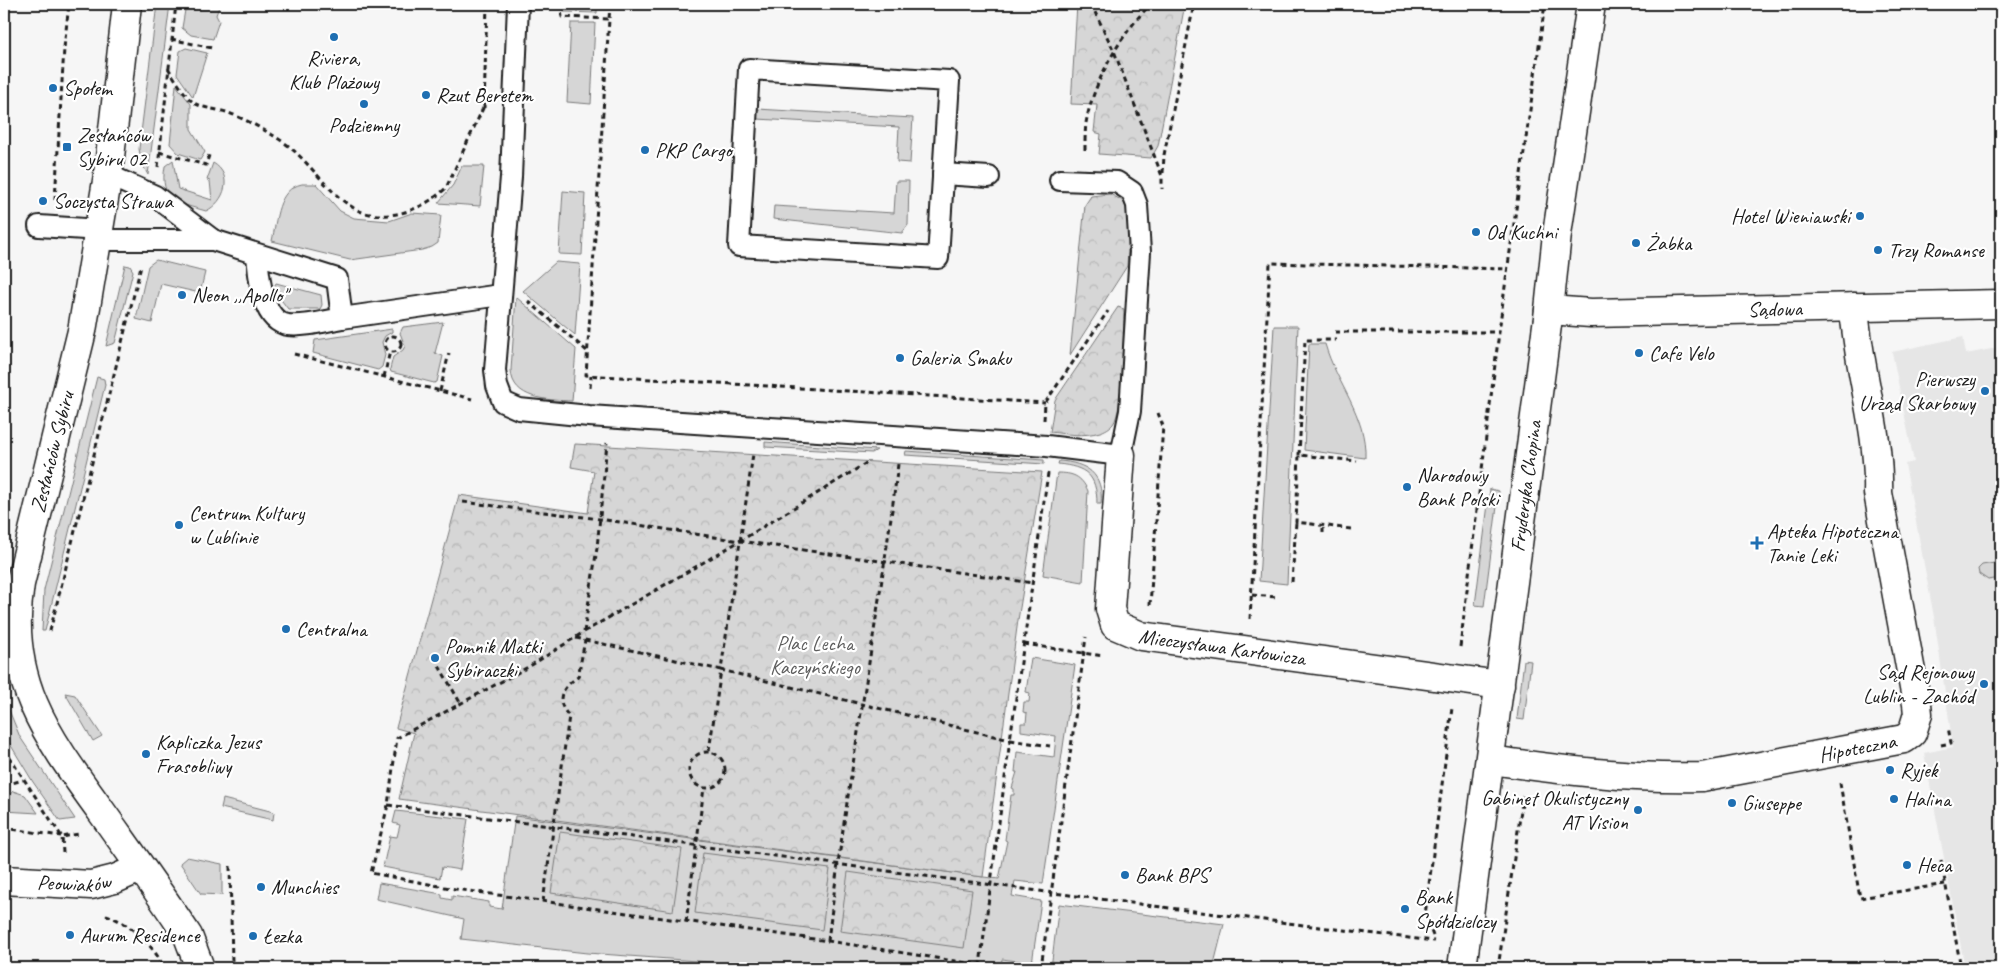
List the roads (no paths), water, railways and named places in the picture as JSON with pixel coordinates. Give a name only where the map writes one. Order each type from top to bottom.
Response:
[{"type":"street","name":"Zesłańców Sybiru","points":[[126,4],[108,176],[82,331],[20,584],[16,622],[21,664],[27,688],[39,719],[58,750],[188,936],[200,968]]},
{"type":"street","name":"Fryderyka Chopina","points":[[1462,968],[1549,310],[1557,234],[1590,4]]},
{"type":"street","name":"Sądowa","points":[[1549,310],[1591,313],[2001,304]]},
{"type":"street","name":"Hipoteczna","points":[[1490,760],[1663,777],[1702,777],[1904,739],[1912,733],[1918,714],[1917,704],[1878,494],[1879,466],[1856,335],[1854,307]]},
{"type":"street","name":"Mieczysława Karłowicza","points":[[1121,455],[1110,609],[1115,625],[1141,636],[1500,685]]},
{"type":"street","name":"Peowiaków","points":[[4,880],[91,885],[115,879],[140,868]]},
{"type":"lane","points":[[518,4],[511,177],[495,370],[497,386],[503,402],[519,410],[610,418],[1047,446],[1121,455],[1130,411],[1140,252],[1140,220],[1137,205],[1132,192],[1117,182],[1060,180]]},
{"type":"lane","points":[[749,69],[949,81],[943,174],[938,258],[739,246],[749,69]]},
{"type":"lane","points":[[943,174],[988,177]]},
{"type":"lane","points":[[108,176],[155,196],[213,240]]},
{"type":"lane","points":[[49,226],[99,235],[213,240],[337,279],[342,318]]},
{"type":"lane","points":[[258,255],[260,288],[268,309],[279,322],[298,324],[342,318],[501,287]]},
{"type":"place","name":"Riviera, Klub Plażowy","points":[[334,37]]},
{"type":"place","name":"Społem","points":[[53,88]]},
{"type":"place","name":"Rzut Beretem","points":[[426,95]]},
{"type":"place","name":"Podziemny","points":[[364,104]]},
{"type":"place","name":"Zesłańców Sybiru 02","points":[[67,147]]},
{"type":"place","name":"PKP Cargo","points":[[645,150]]},
{"type":"place","name":"Soczysta Strawa","points":[[43,201]]},
{"type":"place","name":"Hotel Wieniawski","points":[[1860,216]]},
{"type":"place","name":"Od Kuchni","points":[[1476,232]]},
{"type":"place","name":"Żabka","points":[[1636,243]]},
{"type":"place","name":"Trzy Romanse","points":[[1878,250]]},
{"type":"place","name":"Neon ,,Apollo\"","points":[[182,295]]},
{"type":"place","name":"Cafe Velo","points":[[1639,353]]},
{"type":"place","name":"Galeria Smaku","points":[[900,358]]},
{"type":"place","name":"Pierwszy Urząd Skarbowy","points":[[1985,391]]},
{"type":"place","name":"Narodowy Bank Polski","points":[[1407,487]]},
{"type":"place","name":"Centrum Kultury w Lublinie","points":[[179,525]]},
{"type":"place","name":"Apteka Hipoteczna Tanie Leki","points":[[1757,543]]},
{"type":"place","name":"Centralna","points":[[286,629]]},
{"type":"place","name":"Pomnik Matki Sybiraczki","points":[[435,658]]},
{"type":"place","name":"Sąd Rejonowy Lublin - Zachód","points":[[1984,684]]},
{"type":"place","name":"Kapliczka Jezus Frasobliwy","points":[[146,754]]},
{"type":"place","name":"Ryjek","points":[[1890,770]]},
{"type":"place","name":"Halina","points":[[1894,799]]},
{"type":"place","name":"Giuseppe","points":[[1732,803]]},
{"type":"place","name":"Gabinet Okulistyczny AT Vision","points":[[1638,810]]},
{"type":"place","name":"Heca","points":[[1907,865]]},
{"type":"place","name":"Bank BPS","points":[[1125,875]]},
{"type":"place","name":"Munchies","points":[[261,887]]},
{"type":"place","name":"Bank Spółdzielczy","points":[[1405,909]]},
{"type":"place","name":"Aurum Residence","points":[[70,935]]},
{"type":"place","name":"Łezka","points":[[253,936]]},
{"type":"park label","name":"Plac Lecha Kaczyńskiego","points":[[815,655]]}]
